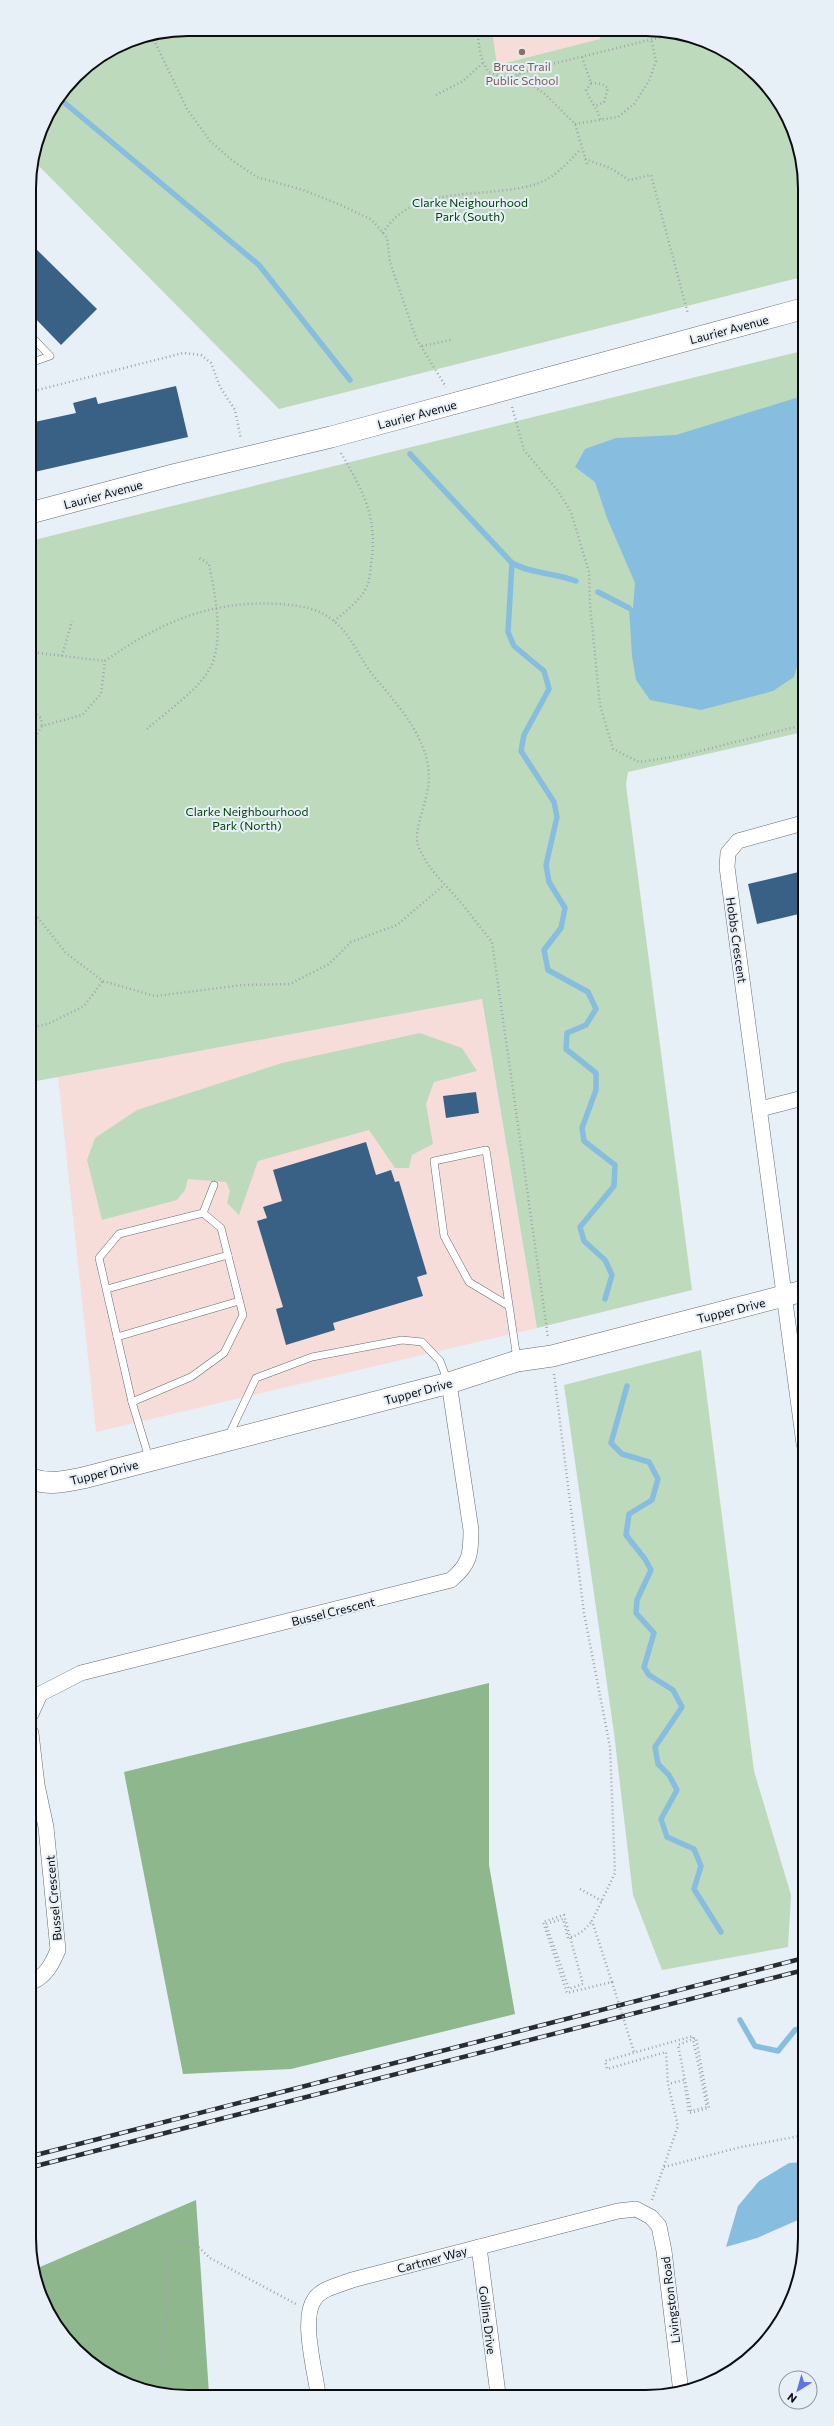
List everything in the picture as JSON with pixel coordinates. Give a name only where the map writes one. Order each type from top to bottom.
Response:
[{"type":"street","name":"Laurier Avenue","points":[[36,512],[246,457],[331,437],[798,310]]},
{"type":"street","name":"Hobbs Crescent","points":[[798,824],[738,841],[728,853],[727,867],[798,1402]]},
{"type":"street","points":[[760,1109],[798,1099]]},
{"type":"street","name":"Tupper Drive","points":[[36,1481],[44,1483],[60,1483],[449,1383],[517,1361],[552,1356],[798,1292]]},
{"type":"street","name":"Bussel Crescent","points":[[36,1703],[40,1694],[81,1673],[451,1580],[463,1570],[471,1554],[471,1530],[449,1383]]},
{"type":"street","name":"Bussel Crescent","points":[[36,1776],[46,1827],[58,1950],[50,1968],[36,1980]]},
{"type":"street","name":"Cartmer Way","points":[[309,2312],[314,2299],[322,2292],[352,2280],[618,2211],[636,2209],[647,2214]]},
{"type":"street","name":"Livingston Road","points":[[647,2214],[659,2226],[664,2251],[680,2386]]},
{"type":"street","name":"Gollins Drive","points":[[479,2247],[497,2390]]},
{"type":"street","points":[[309,2312],[309,2324],[317,2390]]},
{"type":"lane","points":[[36,341],[50,356],[36,361]]},
{"type":"lane","points":[[509,1306],[469,1282],[444,1236],[434,1161],[486,1150],[509,1306],[517,1361]]},
{"type":"lane","points":[[203,1213],[214,1185]]},
{"type":"lane","points":[[132,1402],[191,1378],[224,1353],[243,1315],[221,1228],[203,1213]]},
{"type":"lane","points":[[150,1460],[132,1402],[99,1258],[119,1234],[203,1213]]},
{"type":"lane","points":[[107,1289],[228,1254]]},
{"type":"lane","points":[[117,1337],[239,1301]]},
{"type":"lane","points":[[226,1441],[256,1378],[312,1358],[402,1340],[422,1342],[440,1361],[449,1383]]},
{"type":"path","points":[[478,36],[484,62],[488,72],[506,78],[662,37]]},
{"type":"path","points":[[575,124],[601,121],[618,117],[634,104],[649,81],[656,61],[651,39]]},
{"type":"path","points":[[154,40],[187,109],[210,142],[233,161],[257,177],[303,190],[341,204],[372,220],[383,233],[387,238],[390,262],[416,338],[456,403]]},
{"type":"path","points":[[582,57],[591,82]]},
{"type":"path","points":[[436,94],[463,81],[484,62]]},
{"type":"path","points":[[517,75],[545,94],[575,124],[581,150],[587,164]]},
{"type":"path","points":[[591,82],[586,90],[588,97],[596,106],[601,121]]},
{"type":"path","points":[[591,82],[602,84],[608,88],[604,102],[596,106]]},
{"type":"path","points":[[383,233],[391,219],[412,207],[454,194],[535,184],[553,176],[581,150]]},
{"type":"path","points":[[585,159],[610,168],[629,180],[651,175],[688,314]]},
{"type":"path","points":[[422,346],[451,340]]},
{"type":"path","points":[[36,390],[183,353],[201,355],[211,363],[220,387],[235,410],[246,457]]},
{"type":"path","points":[[507,389],[524,450],[558,491],[571,512],[589,572],[590,605],[600,706],[613,749],[639,762],[680,756],[798,726]]},
{"type":"path","points":[[331,437],[355,478],[372,517],[372,555],[367,586],[351,606],[334,621]]},
{"type":"path","points":[[147,729],[194,688],[210,669],[216,651],[218,630],[214,588],[208,564],[197,557]]},
{"type":"path","points":[[36,653],[105,661],[128,645],[169,624],[215,608],[255,603],[308,606],[334,621],[352,639],[368,669],[414,728],[426,754],[429,787],[421,811],[417,844],[432,873],[492,942],[546,1330],[552,1356],[584,1613],[610,1746],[615,1873],[592,1921],[586,1930],[570,1938]]},
{"type":"path","points":[[62,656],[72,621]]},
{"type":"path","points":[[42,726],[82,716],[101,694],[105,661]]},
{"type":"path","points":[[36,714],[41,718],[42,726],[36,738]]},
{"type":"path","points":[[36,916],[66,953],[103,981],[155,996],[243,985],[290,984],[329,964],[351,942],[397,925],[444,885]]},
{"type":"path","points":[[36,1027],[48,1024],[84,1006],[103,981]]},
{"type":"path","points":[[580,1889],[602,1901]]},
{"type":"path","points":[[570,1938],[568,1938],[563,1919],[546,1924],[569,1989],[584,1984],[564,1916],[543,1922],[567,1993],[612,1982]]},
{"type":"path","points":[[592,1921],[634,2052]]},
{"type":"path","points":[[647,2214],[678,2126],[668,2084],[666,2052],[607,2069],[605,2061],[693,2036],[693,2039],[696,2038],[709,2108],[690,2113],[684,2080],[668,2084]]},
{"type":"path","points":[[693,2039],[707,2107],[691,2111],[678,2045],[693,2039]]},
{"type":"path","points":[[664,2167],[741,2147],[798,2136]]},
{"type":"path","points":[[159,2387],[167,2374],[161,2346],[167,2313],[168,2250],[180,2239],[195,2244],[210,2258],[270,2288],[309,2312]]},
{"type":"shaded area","name":"Bruce Trail Public School","points":[[493,36],[613,36],[496,65]]},
{"type":"shaded area","points":[[482,999],[537,1328],[96,1432],[58,1077]]},
{"type":"green space","name":"Clarke Neighourhood Park (South)","points":[[178,36],[493,36],[497,65],[600,39],[600,36],[656,36],[695,44],[722,56],[738,67],[760,88],[778,112],[790,139],[797,169],[798,278],[279,409],[38,165],[44,139],[56,112],[67,96],[88,74],[112,56],[139,44]]},
{"type":"green space","name":"Clarke Neighbourhood Park (North)","points":[[798,352],[798,733],[628,772],[626,785],[692,1290],[537,1328],[482,999],[36,1081],[36,540]]},
{"type":"green space","points":[[420,1033],[462,1048],[477,1071],[434,1082],[426,1104],[433,1144],[412,1155],[409,1168],[395,1168],[369,1130],[258,1161],[239,1215],[227,1203],[230,1191],[226,1182],[188,1179],[185,1190],[177,1200],[102,1220],[87,1160],[95,1138],[137,1110],[282,1063]]},
{"type":"green space","points":[[701,1350],[754,1771],[791,1895],[788,1947],[662,1970],[633,1895],[614,1733],[564,1385]]},
{"type":"green space","points":[[489,1683],[489,1865],[515,2014],[291,2069],[183,2074],[124,1772]]},
{"type":"green space","points":[[196,2200],[209,2390],[178,2390],[149,2385],[112,2370],[96,2359],[74,2338],[56,2314],[44,2287],[39,2267]]},
{"type":"water","points":[[798,397],[798,663],[794,677],[773,691],[701,710],[650,700],[636,680],[632,656],[629,608],[633,608],[635,583],[607,518],[595,482],[575,467],[585,449],[616,438],[676,435]]},
{"type":"water","points":[[798,2162],[798,2220],[757,2238],[726,2247],[738,2206],[759,2181],[789,2163]]},
{"type":"building","points":[[36,249],[97,309],[61,345],[36,319]]},
{"type":"building","points":[[176,386],[188,437],[36,472],[36,422],[76,413],[73,403],[96,397],[98,404]]},
{"type":"building","points":[[798,872],[798,914],[757,924],[748,884]]},
{"type":"building","points":[[476,1092],[479,1113],[446,1118],[443,1096]]},
{"type":"building","points":[[366,1142],[376,1175],[391,1170],[395,1182],[399,1181],[427,1274],[417,1277],[423,1296],[333,1323],[335,1330],[286,1345],[276,1309],[283,1307],[257,1221],[267,1218],[263,1207],[282,1201],[273,1170]]},
{"type":"waterway","points":[[63,102],[259,265],[350,380]]},
{"type":"waterway","points":[[410,454],[512,563],[519,567],[576,581]]},
{"type":"waterway","points":[[512,563],[508,632],[514,646],[544,671],[549,689],[524,735],[521,751],[554,802],[557,817],[546,865],[549,882],[565,908],[561,928],[544,950],[548,970],[588,992],[596,1009],[586,1025],[567,1033],[566,1049],[596,1073],[596,1090],[582,1128],[584,1141],[615,1165],[614,1186],[580,1227],[584,1241],[605,1260],[612,1275],[605,1299]]},
{"type":"waterway","points":[[598,592],[629,608]]},
{"type":"waterway","points":[[627,1386],[611,1443],[622,1454],[649,1462],[658,1479],[652,1500],[629,1514],[626,1535],[645,1559],[651,1570],[637,1600],[636,1613],[654,1633],[644,1667],[649,1675],[673,1690],[682,1707],[655,1747],[658,1764],[669,1775],[677,1790],[661,1819],[667,1837],[694,1849],[701,1866],[694,1889],[721,1932]]},
{"type":"waterway","points":[[740,2020],[755,2046],[778,2051],[795,2030],[798,2029]]},
{"type":"railway","points":[[36,2155],[798,1960]]},
{"type":"railway","points":[[36,2166],[798,1972]]},
{"type":"place","name":"Bruce Trail Public School","points":[[522,52]]}]
